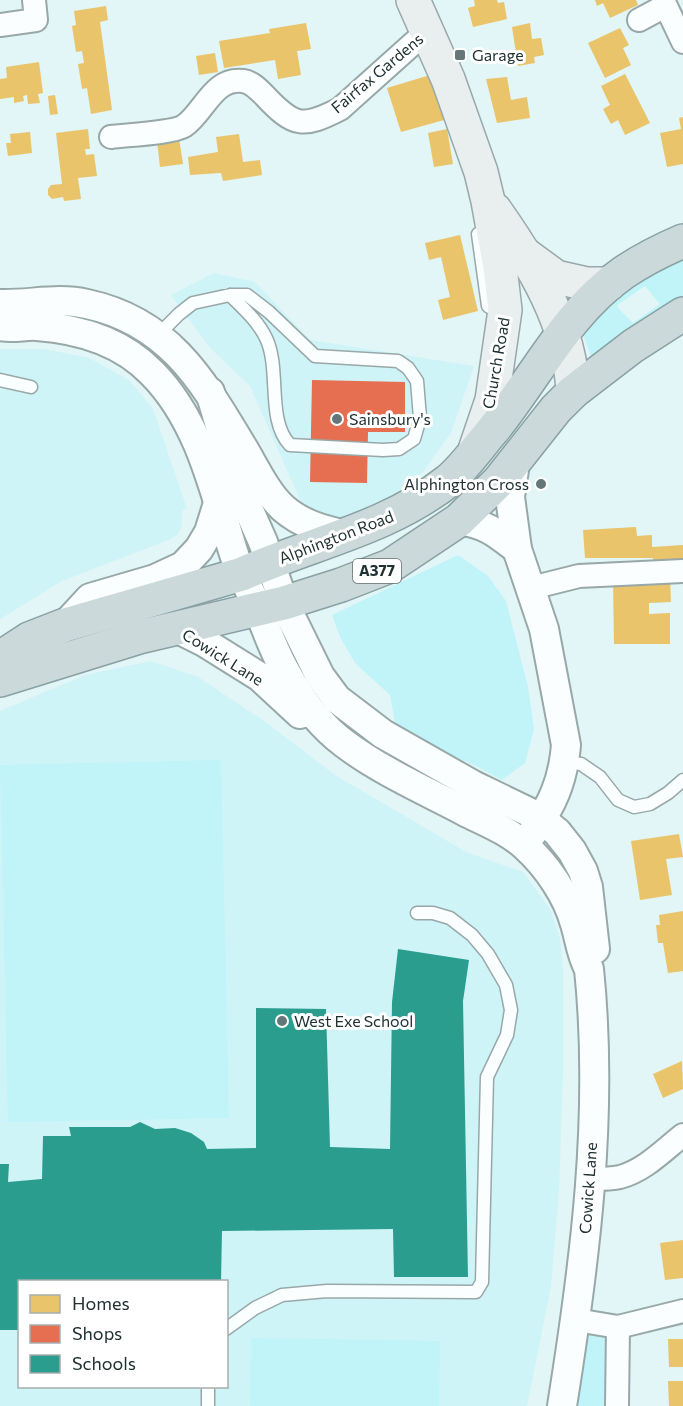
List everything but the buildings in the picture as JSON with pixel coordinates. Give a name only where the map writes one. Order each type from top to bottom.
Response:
[{"type":"highway","name":"Alphington Road","points":[[0,658],[29,639],[65,625],[255,568],[400,513],[449,480],[475,452],[576,316],[609,285],[648,257],[683,241]]},
{"type":"highway","name":"A377","points":[[0,680],[139,637],[271,606],[341,585],[390,566],[459,520],[515,463],[556,409],[573,393],[633,346],[683,314]]},
{"type":"main road","name":"Church Road","points":[[413,0],[451,89],[502,288],[505,309],[492,400],[475,452]]},
{"type":"main road","name":"Church Road","points":[[481,205],[526,255],[563,332],[573,393]]},
{"type":"main road","points":[[526,255],[556,277],[587,284],[609,285]]},
{"type":"street","points":[[0,25],[36,20],[34,0]]},
{"type":"street","points":[[639,20],[664,3],[683,42]]},
{"type":"street","name":"Fairfax Gardens","points":[[111,136],[181,128],[195,117],[213,92],[230,82],[243,81],[253,85],[279,112],[294,120],[305,123],[323,118],[340,109],[428,31]]},
{"type":"street","points":[[0,304],[55,299],[85,303],[135,320],[158,335],[210,392],[268,489],[282,507],[318,529],[346,535]]},
{"type":"street","points":[[0,326],[36,326],[87,334],[112,344],[136,358],[153,374],[170,394],[188,423],[219,500],[255,568],[271,606],[287,675],[328,730],[345,744],[376,765],[504,830],[524,845],[549,871],[565,901],[575,922],[583,958],[589,969],[596,962],[588,887],[583,871],[572,851],[557,832],[541,820],[393,740],[357,716],[337,699],[271,606]]},
{"type":"street","points":[[210,392],[237,483],[263,542],[255,568]]},
{"type":"street","points":[[515,463],[510,497],[517,549],[550,652],[566,745],[565,762],[559,786],[541,820],[524,845]]},
{"type":"street","points":[[65,625],[90,598],[154,579],[183,566],[199,549],[209,532],[219,500]]},
{"type":"street","points":[[459,520],[480,524],[517,549]]},
{"type":"street","points":[[531,588],[579,576],[683,571]]},
{"type":"street","name":"Cowick Lane","points":[[176,628],[204,642],[260,677],[298,712],[328,730]]},
{"type":"street","name":"Cowick Lane","points":[[562,1406],[576,1320],[592,1179],[594,1063],[589,969]]},
{"type":"street","points":[[592,1179],[617,1178],[630,1174],[683,1135]]},
{"type":"street","points":[[576,1320],[618,1327],[683,1311]]},
{"type":"street","points":[[617,1406],[618,1327]]},
{"type":"lane","points":[[136,358],[179,314],[194,303],[230,295],[247,295],[269,312],[315,356],[398,361],[408,368],[417,381],[420,418],[414,438],[399,449],[290,446],[279,432],[271,355],[266,337],[250,315],[230,295]]},
{"type":"lane","points":[[0,380],[31,387]]},
{"type":"lane","points":[[565,762],[581,764],[600,777],[618,800],[634,807],[650,804],[668,794],[683,780]]},
{"type":"lane","points":[[228,1327],[255,1308],[282,1295],[327,1291],[476,1292],[482,1282],[487,1077],[507,1035],[511,1010],[506,985],[488,954],[472,935],[450,918],[433,913],[417,912]]},
{"type":"lane","points":[[208,1388],[208,1406]]},
{"type":"shaded area","points":[[683,258],[683,296],[592,360],[581,327],[643,277]],"holes":[[[645,286],[660,304],[633,323],[616,306]]]},
{"type":"shaded area","points":[[214,273],[255,282],[310,340],[474,366],[451,433],[422,473],[365,526],[305,511],[250,386],[210,348],[171,295]]},
{"type":"shaded area","points":[[0,349],[44,349],[89,358],[129,380],[153,409],[187,509],[182,511],[182,526],[178,534],[171,539],[62,581],[0,619]]},
{"type":"shaded area","points":[[458,555],[488,576],[506,601],[528,687],[534,729],[525,763],[502,780],[474,765],[397,733],[390,695],[355,663],[340,637],[332,615]]},
{"type":"shaded area","name":"West Exe School","points":[[151,661],[198,677],[264,721],[335,775],[466,852],[523,872],[550,909],[560,938],[563,971],[559,1191],[551,1286],[527,1406],[0,1406],[0,711],[85,675]]},
{"type":"shaded area","points":[[221,760],[229,1118],[8,1122],[0,765]]},
{"type":"shaded area","points":[[597,1330],[607,1334],[606,1406],[575,1406],[585,1340],[589,1334]]},
{"type":"shaded area","points":[[251,1338],[440,1341],[439,1406],[250,1406]]},
{"type":"place","name":"Garage","points":[[460,55]]},
{"type":"place","name":"Sainsbury's","points":[[337,419]]},
{"type":"place","name":"Alphington Cross","points":[[541,484]]},
{"type":"place","name":"West Exe School","points":[[282,1021]]}]
